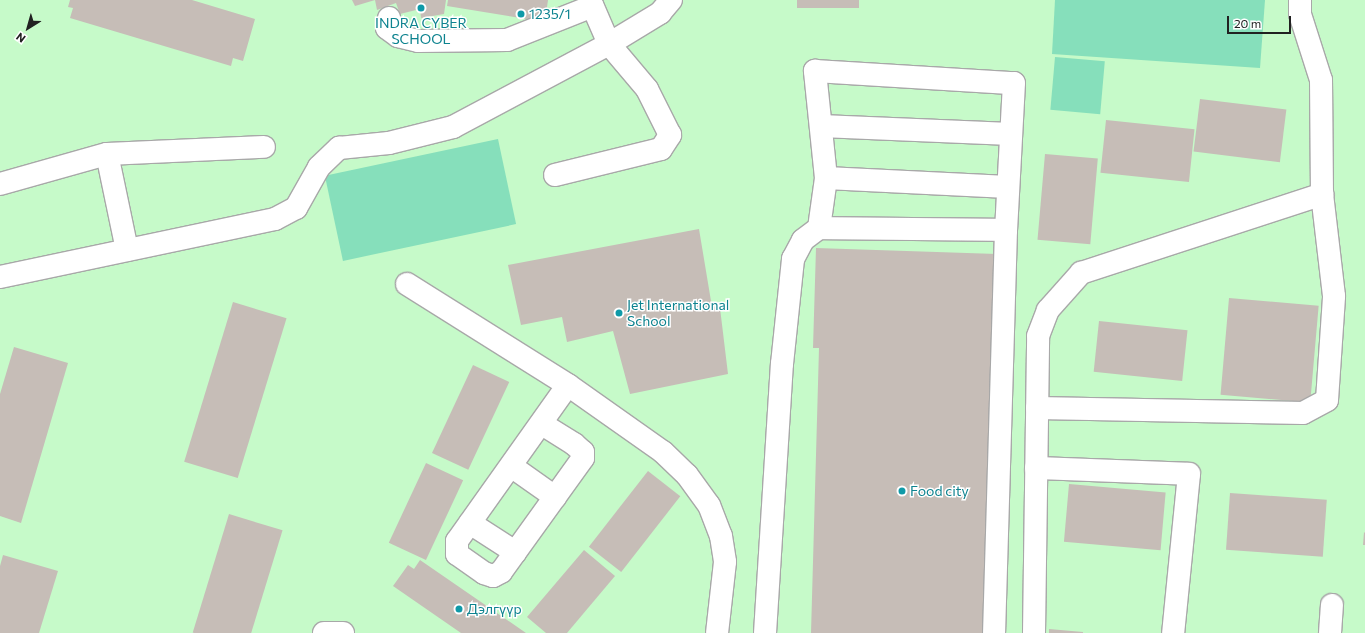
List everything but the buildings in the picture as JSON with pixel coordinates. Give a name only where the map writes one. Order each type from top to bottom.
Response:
[{"type":"street","points":[[0,277],[275,219],[296,208],[319,167],[339,148],[389,143],[453,127],[609,44],[660,12],[671,0]]},
{"type":"street","points":[[1037,408],[1303,413],[1327,400],[1334,296],[1322,194],[1320,80],[1300,14],[1300,0]]},
{"type":"street","points":[[389,18],[387,28],[392,32],[418,40],[507,40],[592,3],[609,44],[647,89],[670,135],[661,149],[555,175]]},
{"type":"street","points":[[819,228],[826,178],[815,71],[1014,83],[1006,230],[994,633]]},
{"type":"street","points":[[821,126],[1011,134]]},
{"type":"street","points":[[0,184],[107,154],[264,147]]},
{"type":"street","points":[[107,154],[127,250]]},
{"type":"street","points":[[826,178],[1008,187]]},
{"type":"street","points":[[1034,633],[1038,336],[1048,310],[1081,273],[1322,194]]},
{"type":"street","points":[[765,633],[782,364],[793,259],[803,240],[819,228],[1006,230]]},
{"type":"street","points":[[407,284],[568,385],[663,452],[709,505],[721,536],[725,562],[717,633]]},
{"type":"street","points":[[542,424],[583,452],[555,497],[501,572],[493,576],[484,573],[457,554],[457,541],[542,424],[568,385]]},
{"type":"street","points":[[511,466],[555,497]]},
{"type":"street","points":[[1036,468],[1189,474],[1174,633]]},
{"type":"street","points":[[470,523],[515,552]]},
{"type":"street","points":[[1330,633],[1332,604]]},
{"type":"street","points":[[324,633],[343,633]]},
{"type":"green space","points":[[0,0],[1365,0],[1365,633],[0,633]]},
{"type":"green space","points":[[1055,0],[1265,0],[1260,68],[1052,54]]},
{"type":"green space","points":[[1055,57],[1105,61],[1100,114],[1050,110]]},
{"type":"green space","points":[[498,139],[516,224],[343,261],[325,176]]},
{"type":"place","name":"INDRA CYBER SCHOOL","points":[[421,8]]},
{"type":"place","name":"1235/1","points":[[521,14]]},
{"type":"place","name":"Jet International School","points":[[619,313]]},
{"type":"place","name":"Food city","points":[[902,491]]},
{"type":"place","name":"Дэлгүүр","points":[[459,609]]}]
